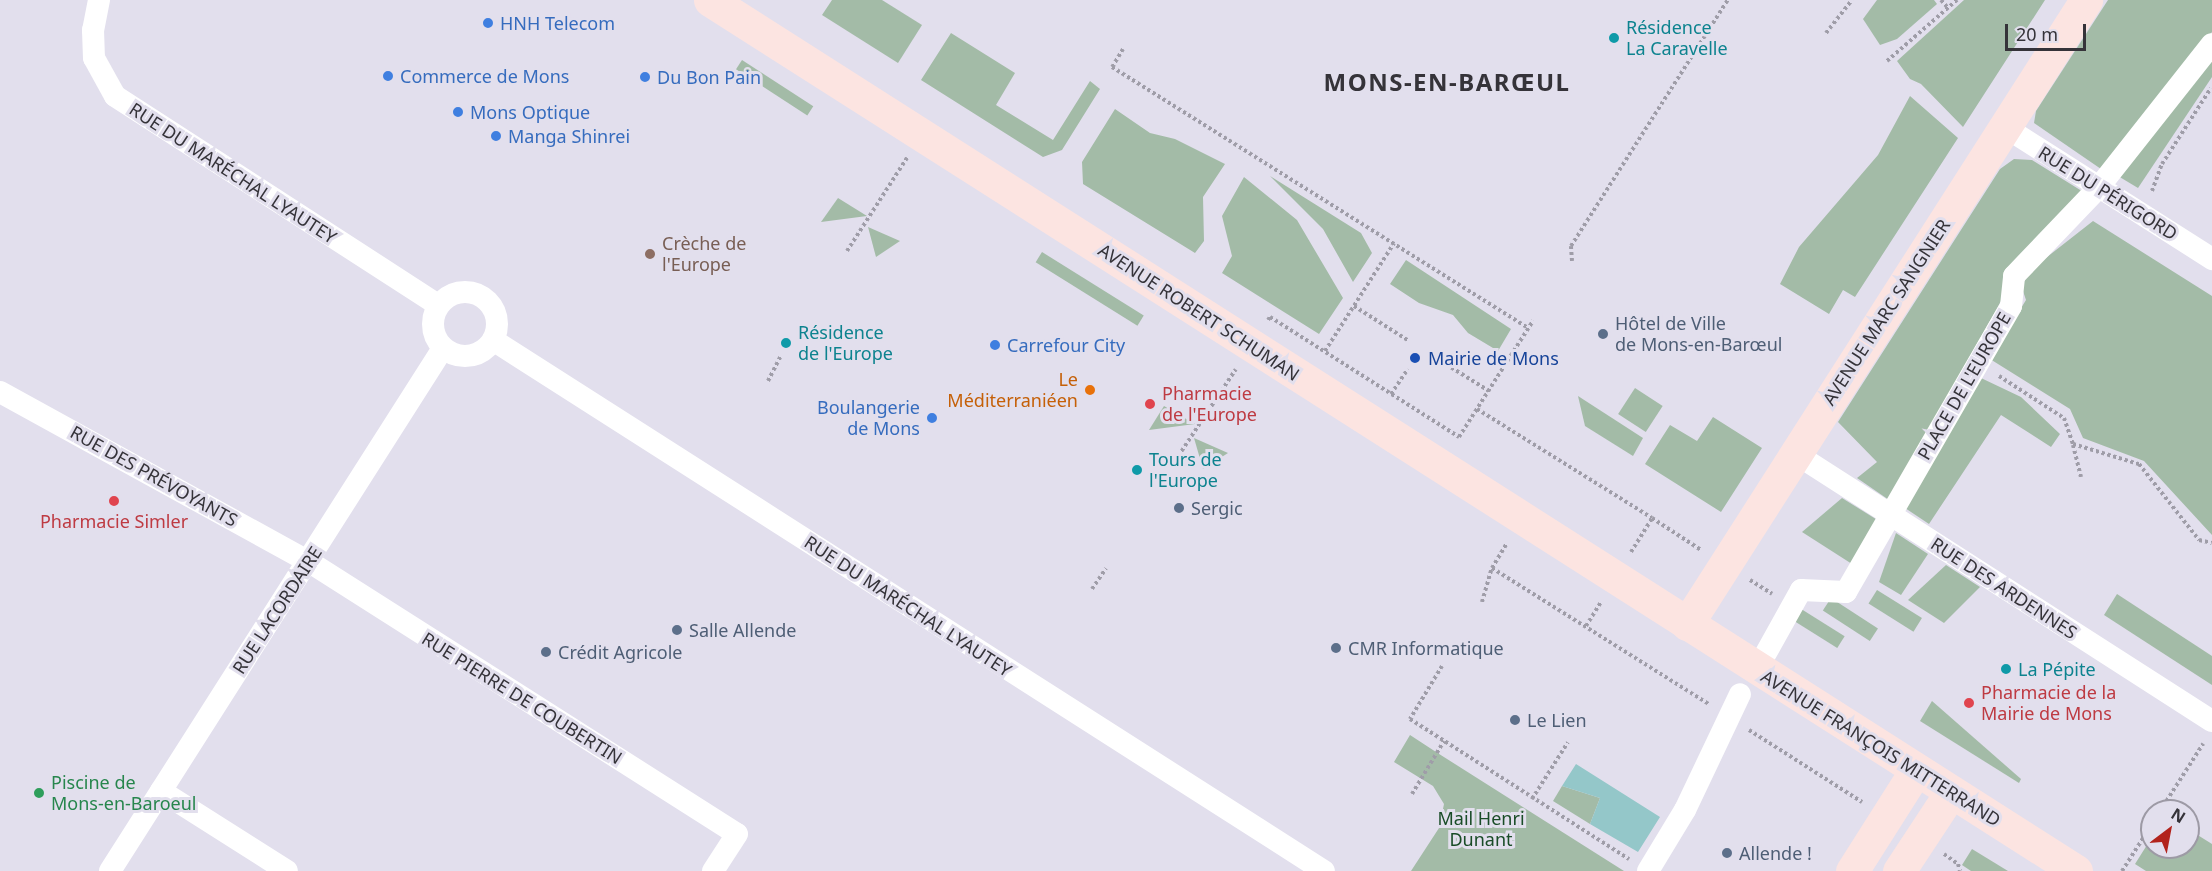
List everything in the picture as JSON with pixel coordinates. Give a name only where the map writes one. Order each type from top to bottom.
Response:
[{"type":"main road","name":"AVENUE ROBERT SCHUMAN","points":[[710,0],[1687,624]]},
{"type":"main road","name":"AVENUE MARC SANGNIER","points":[[1687,624],[2086,0]]},
{"type":"main road","name":"AVENUE FRANÇOIS MITTERRAND","points":[[1687,624],[2076,871]]},
{"type":"main road","points":[[1852,871],[1916,770]]},
{"type":"main road","points":[[1899,871],[1951,792]]},
{"type":"street","name":"RUE DU MARÉCHAL LYAUTEY","points":[[99,0],[93,30],[94,58],[107,86],[122,101],[438,305]]},
{"type":"street","name":"PLACE DE L'EUROPE","points":[[1766,654],[1801,590],[1846,592],[1886,527],[1889,514],[2011,306],[2014,276],[2099,187],[2212,44]]},
{"type":"street","name":"RUE DU PÉRIGORD","points":[[2005,127],[2212,258]]},
{"type":"street","points":[[462,291],[483,296],[497,318],[493,340],[470,356],[443,348],[432,327],[438,305],[446,297],[462,291]]},
{"type":"street","name":"RUE DU MARÉCHAL LYAUTEY","points":[[493,340],[1324,871]]},
{"type":"street","name":"RUE LACORDAIRE","points":[[110,871],[443,348]]},
{"type":"street","name":"RUE DES PRÉVOYANTS","points":[[0,392],[308,561]]},
{"type":"street","name":"RUE DES ARDENNES","points":[[1796,454],[2210,729]]},
{"type":"street","name":"RUE PIERRE DE COUBERTIN","points":[[308,561],[737,834],[713,871]]},
{"type":"street","points":[[1643,868],[1685,810],[1727,715],[1740,694]]},
{"type":"street","points":[[161,791],[287,871]]},
{"type":"path","points":[[1572,261],[1571,246],[1728,0]]},
{"type":"path","points":[[1826,33],[1852,0]]},
{"type":"path","points":[[1941,0],[1948,8]]},
{"type":"path","points":[[1887,61],[1957,0]]},
{"type":"path","points":[[1123,49],[1112,67],[1528,328]]},
{"type":"path","points":[[2152,191],[2162,164],[2212,87]]},
{"type":"path","points":[[847,251],[922,135]]},
{"type":"path","points":[[1325,351],[1394,243]]},
{"type":"path","points":[[1354,306],[1409,341]]},
{"type":"path","points":[[1175,460],[1270,317],[1459,437],[1533,321]]},
{"type":"path","points":[[768,381],[780,357]]},
{"type":"path","points":[[1436,357],[1489,391]]},
{"type":"path","points":[[1978,361],[2064,418],[2081,477]]},
{"type":"path","points":[[1391,394],[1408,369]]},
{"type":"path","points":[[1477,409],[1709,555]]},
{"type":"path","points":[[2073,444],[2139,464],[2199,540],[2212,543]]},
{"type":"path","points":[[1627,557],[1652,518]]},
{"type":"path","points":[[1482,602],[1492,568],[1502,551]]},
{"type":"path","points":[[1092,589],[1106,568]]},
{"type":"path","points":[[1492,568],[1887,817]]},
{"type":"path","points":[[1742,575],[1791,605]]},
{"type":"path","points":[[1586,626],[1605,596]]},
{"type":"path","points":[[1442,666],[1410,719],[1643,868]]},
{"type":"path","points":[[2167,799],[2210,729]]},
{"type":"path","points":[[1412,794],[1444,741]]},
{"type":"path","points":[[1532,799],[1568,742]]},
{"type":"path","points":[[1920,839],[1958,864],[1960,871]]},
{"type":"path","points":[[2122,871],[2140,843]]},
{"type":"green space","points":[[832,0],[882,0],[922,25],[898,63],[822,15]]},
{"type":"green space","points":[[1877,0],[1934,0],[1937,4],[1897,39],[1880,45],[1863,19]]},
{"type":"green space","points":[[1964,0],[2045,0],[1963,127],[1921,84],[1910,79],[1897,61]]},
{"type":"green space","points":[[2108,0],[2212,0],[2212,32],[2101,169],[2034,123],[2036,111]]},
{"type":"green space","points":[[951,33],[1015,73],[996,105],[1053,140],[1090,81],[1100,89],[1062,150],[1043,157],[921,80]]},
{"type":"green space","points":[[2212,57],[2212,77],[2138,188],[2118,176]]},
{"type":"green space","points":[[742,60],[813,106],[807,116],[736,69]]},
{"type":"green space","points":[[1910,96],[1958,138],[1855,297],[1843,290],[1829,314],[1780,284],[1799,247],[1878,155]]},
{"type":"green space","points":[[1115,109],[1150,133],[1175,139],[1225,164],[1203,197],[1204,241],[1195,253],[1083,184],[1082,162]]},
{"type":"green space","points":[[2014,159],[2032,160],[2085,193],[2005,294],[1889,500],[1857,478],[1877,462],[1838,422],[2000,169]]},
{"type":"green space","points":[[1270,176],[1361,233],[1372,253],[1353,282],[1323,229]]},
{"type":"green space","points":[[1244,177],[1297,220],[1343,298],[1319,334],[1222,273],[1232,256],[1222,216]]},
{"type":"green space","points":[[838,198],[867,216],[821,222]]},
{"type":"green space","points":[[2093,221],[2212,296],[2212,535],[2144,461],[2083,438],[2070,409],[1990,359],[2026,300],[2019,279]]},
{"type":"green space","points":[[868,227],[900,241],[876,257]]},
{"type":"green space","points":[[1042,252],[1144,316],[1137,326],[1036,262]]},
{"type":"green space","points":[[1406,260],[1511,329],[1498,351],[1468,333],[1453,315],[1419,303],[1390,284]]},
{"type":"green space","points":[[1981,378],[2021,397],[2060,434],[2051,447],[2001,415],[1929,524],[1905,508]]},
{"type":"green space","points":[[1635,388],[1663,406],[1646,432],[1618,414]]},
{"type":"green space","points":[[1578,396],[1643,438],[1633,456],[1585,426]]},
{"type":"green space","points":[[1164,406],[1195,424],[1149,430]]},
{"type":"green space","points":[[1713,417],[1762,448],[1721,512],[1645,464],[1670,425],[1697,441]]},
{"type":"green space","points":[[1194,438],[1228,453],[1203,469]]},
{"type":"green space","points":[[1842,498],[1879,521],[1852,564],[1802,532]]},
{"type":"green space","points":[[1896,533],[1928,554],[1901,595],[1879,582]]},
{"type":"green space","points":[[1946,565],[1980,587],[1944,623],[1908,600]]},
{"type":"green space","points":[[1877,590],[1922,618],[1913,632],[1869,604]]},
{"type":"green space","points":[[2117,594],[2212,656],[2212,685],[2104,615]]},
{"type":"green space","points":[[1831,598],[1878,628],[1870,641],[1823,611]]},
{"type":"green space","points":[[1798,607],[1845,636],[1837,648],[1791,619]]},
{"type":"green space","points":[[1932,701],[2021,779],[2019,783],[1920,721]]},
{"type":"green space","name":"Mail Henri Dunant","points":[[1410,735],[1624,871],[1411,871],[1439,828],[1444,804],[1433,786],[1394,762]]},
{"type":"green space","points":[[1562,786],[1600,798],[1590,824],[1553,801]]},
{"type":"green space","points":[[2200,836],[2212,844],[2212,871],[2146,871],[2135,864],[2140,856],[2140,859],[2200,859]]},
{"type":"green space","points":[[1972,849],[2008,871],[1971,871],[1962,865]]},
{"type":"shaded area","points":[[1576,764],[1660,817],[1638,852],[1590,824],[1600,798],[1562,786]]},
{"type":"place","name":"HNH Telecom","points":[[488,23]]},
{"type":"place","name":"Résidence La Caravelle","points":[[1614,38]]},
{"type":"place","name":"Commerce de Mons","points":[[388,76]]},
{"type":"place","name":"Du Bon Pain","points":[[645,77]]},
{"type":"place","name":"Mons Optique","points":[[458,112]]},
{"type":"place","name":"Manga Shinrei","points":[[496,136]]},
{"type":"place","name":"Crèche de l'Europe","points":[[650,254]]},
{"type":"place","name":"Hôtel de Ville de Mons-en-Barœul","points":[[1603,334]]},
{"type":"place","name":"Résidence de l'Europe","points":[[786,343]]},
{"type":"place","name":"Carrefour City","points":[[995,345]]},
{"type":"place","name":"Mairie de Mons","points":[[1415,358]]},
{"type":"place","name":"Le Méditerraniéen","points":[[1090,390]]},
{"type":"place","name":"Pharmacie de l'Europe","points":[[1150,404]]},
{"type":"place","name":"Boulangerie de Mons","points":[[932,418]]},
{"type":"place","name":"Tours de l'Europe","points":[[1137,470]]},
{"type":"place","name":"Pharmacie Simler","points":[[114,501]]},
{"type":"place","name":"Sergic","points":[[1179,508]]},
{"type":"place","name":"Salle Allende","points":[[677,630]]},
{"type":"place","name":"CMR Informatique","points":[[1336,648]]},
{"type":"place","name":"Crédit Agricole","points":[[546,652]]},
{"type":"place","name":"La Pépite","points":[[2006,669]]},
{"type":"place","name":"Pharmacie de la Mairie de Mons","points":[[1969,703]]},
{"type":"place","name":"Le Lien","points":[[1515,720]]},
{"type":"place","name":"Piscine de Mons-en-Baroeul","points":[[39,793]]},
{"type":"place","name":"Allende !","points":[[1727,853]]},
{"type":"district","name":"MONS-EN-BARŒUL","points":[[1447,82]]}]
